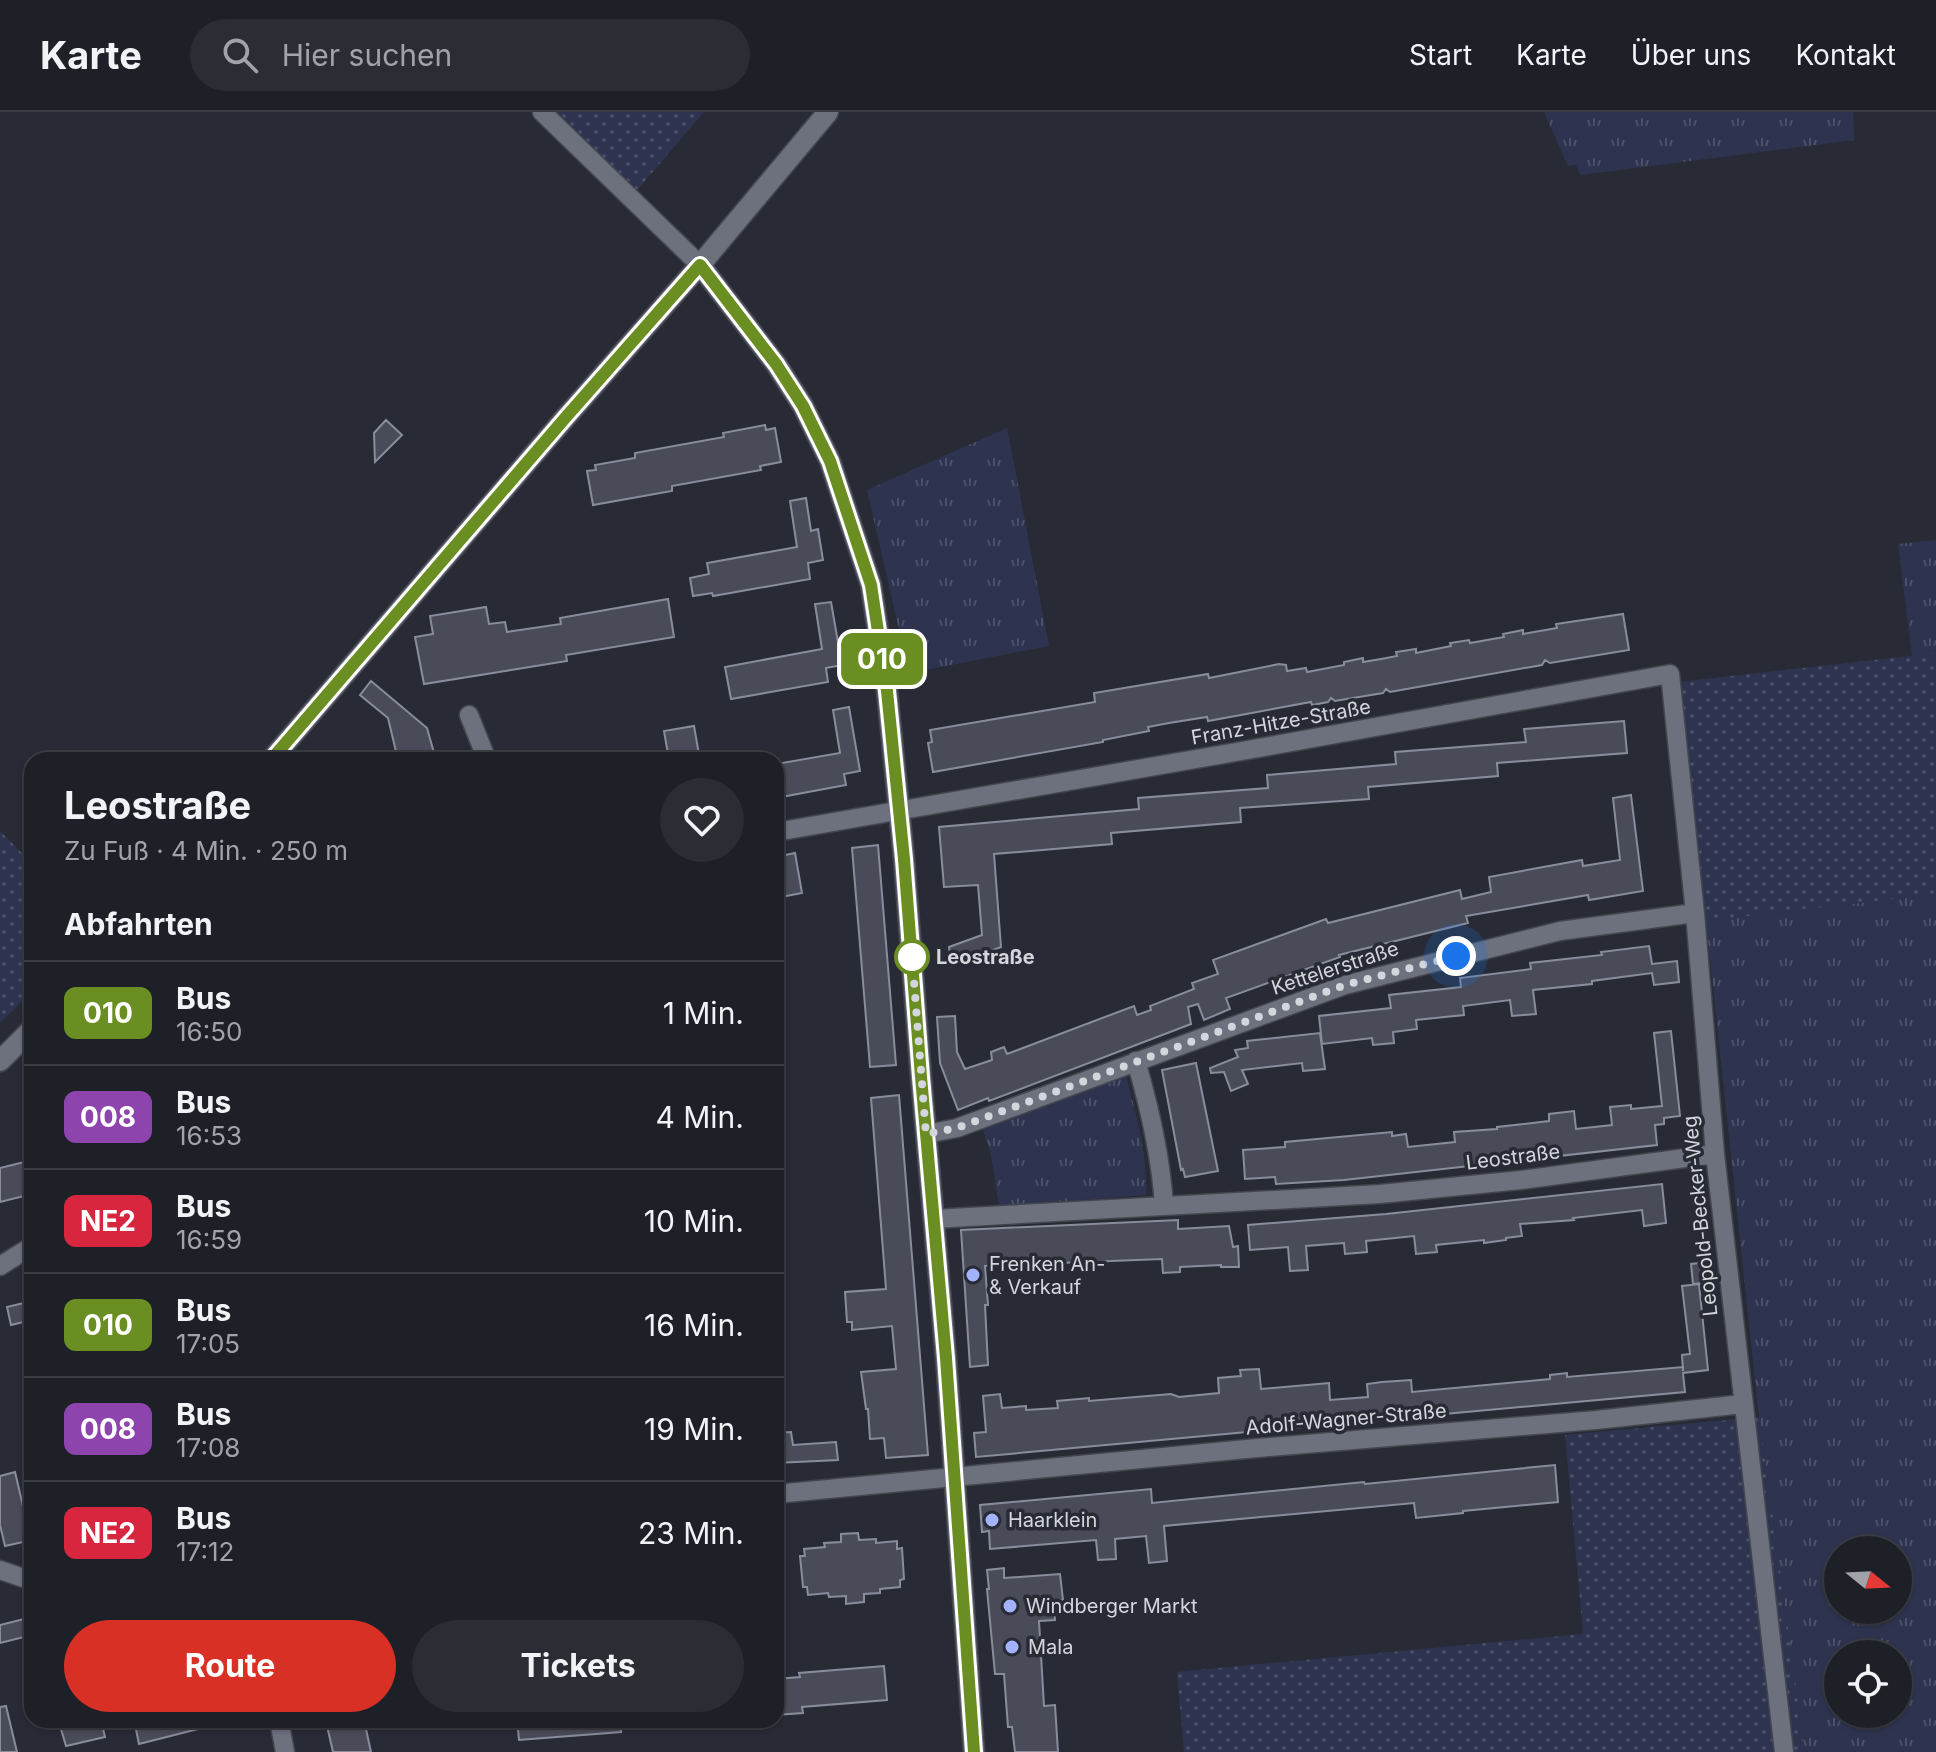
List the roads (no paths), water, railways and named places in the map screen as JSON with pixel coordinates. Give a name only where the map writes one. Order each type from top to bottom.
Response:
[{"type":"street","points":[[542,112],[700,265],[776,364],[803,406],[830,461],[871,585],[900,811],[946,1358],[974,1752]]},
{"type":"street","points":[[278,752],[700,265],[828,112]]},
{"type":"street","name":"Franz-Hitze-Straße","points":[[784,831],[1670,674]]},
{"type":"street","name":"Leopold-Becker-Weg","points":[[1670,674],[1695,913],[1715,1154],[1784,1752]]},
{"type":"street","points":[[469,715],[484,752]]},
{"type":"street","name":"Kettelerstraße","points":[[926,1134],[957,1128],[1345,985],[1560,931],[1695,913]]},
{"type":"street","points":[[0,1061],[24,1037]]},
{"type":"street","points":[[1136,1061],[1156,1141],[1164,1206]]},
{"type":"street","name":"Leostraße","points":[[933,1219],[1396,1192],[1521,1180],[1715,1154]]},
{"type":"street","points":[[0,1266],[24,1251]]},
{"type":"street","name":"Adolf-Wagner-Straße","points":[[784,1493],[1743,1404]]},
{"type":"street","points":[[0,1570],[24,1578]]},
{"type":"street","points":[[280,1728],[285,1752]]},
{"type":"place","name":"Leostraße","points":[[912,957]]},
{"type":"place","name":"Frenken An- & Verkauf","points":[[973,1275]]},
{"type":"place","name":"Haarklein","points":[[992,1520]]},
{"type":"place","name":"Windberger Markt","points":[[1010,1606]]},
{"type":"place","name":"Mala","points":[[1012,1647]]}]
